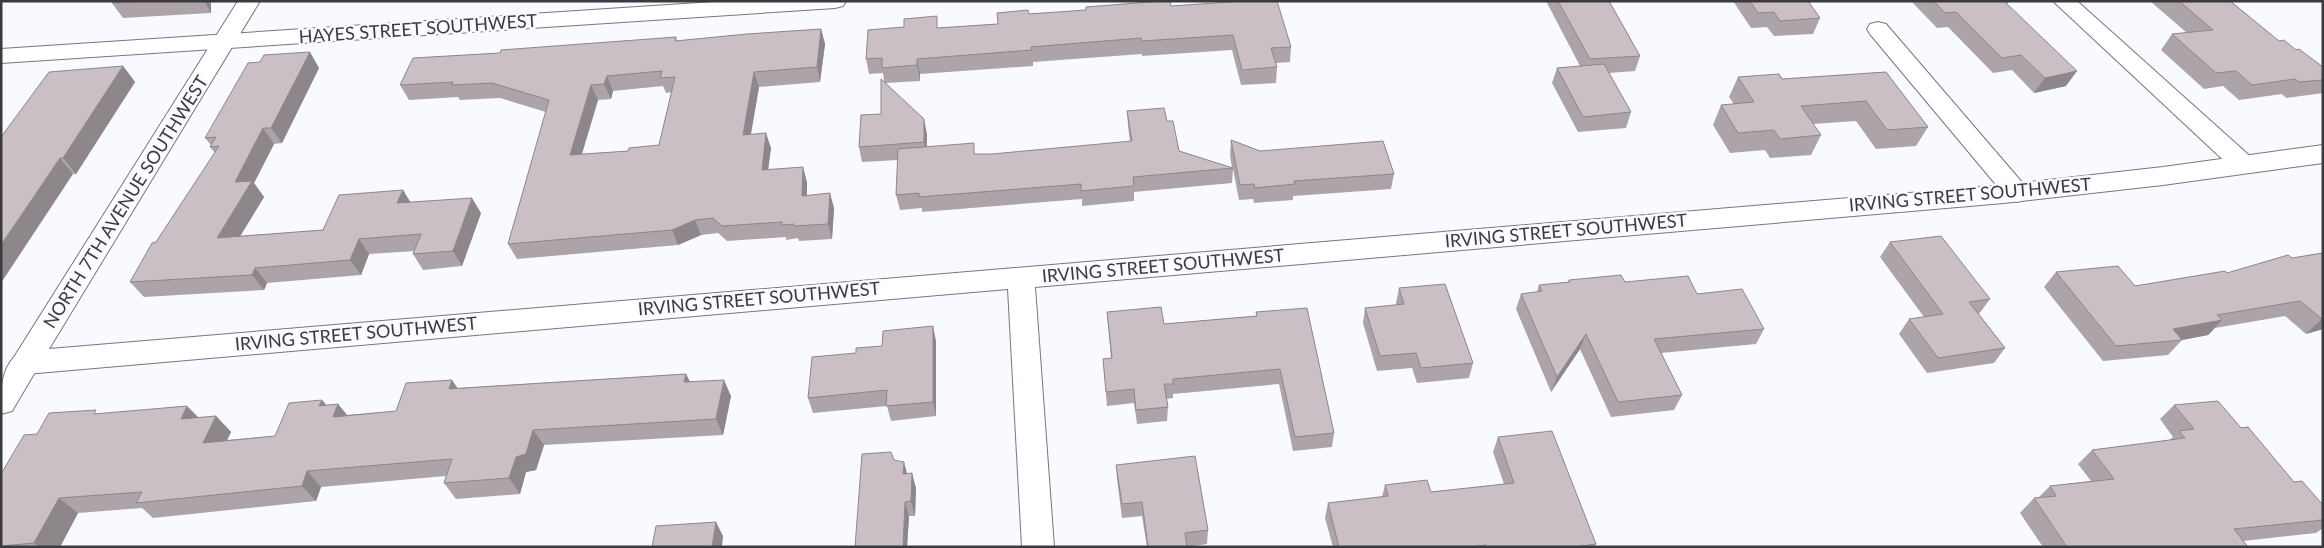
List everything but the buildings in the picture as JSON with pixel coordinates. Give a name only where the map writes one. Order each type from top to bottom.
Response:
[{"type":"street","name":"NORTH 7TH AVENUE SOUTHWEST","points":[[1,402],[14,363],[249,1]]},
{"type":"street","name":"HAYES STREET SOUTHWEST","points":[[1,56],[835,1]]},
{"type":"street","points":[[2064,1],[2243,164]]},
{"type":"street","points":[[1878,29],[2017,192]]},
{"type":"street","name":"IRVING STREET SOUTHWEST","points":[[14,363],[2017,192],[2323,154]]},
{"type":"street","points":[[1021,278],[1038,547]]}]
